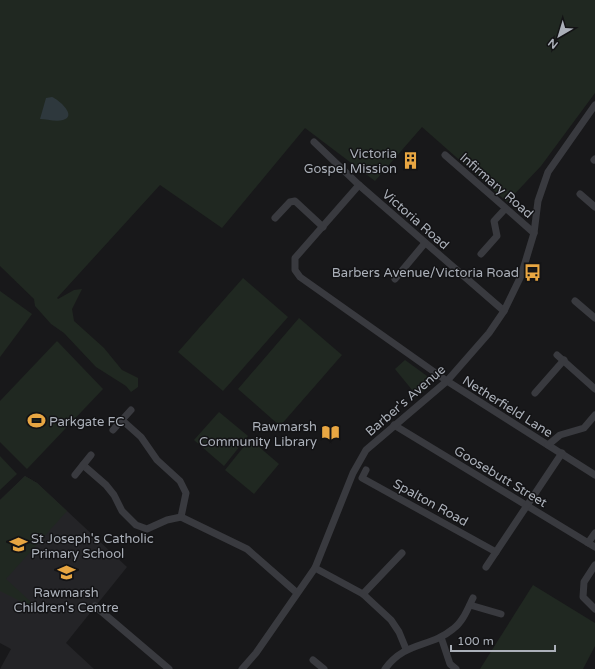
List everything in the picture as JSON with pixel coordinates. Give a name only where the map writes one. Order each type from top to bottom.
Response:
[{"type":"street","name":"Barber's Avenue","points":[[242,669],[256,653],[296,592],[315,568],[356,468],[366,450],[447,381],[489,333],[504,311],[521,276],[534,233],[538,201],[548,172],[595,105]]},
{"type":"street","name":"Victoria Road","points":[[314,142],[359,185],[504,311]]},
{"type":"street","name":"Infirmary Road","points":[[445,155],[534,233]]},
{"type":"street","points":[[275,218],[290,202],[295,201],[323,227],[359,185]]},
{"type":"street","points":[[580,194],[595,207]]},
{"type":"street","points":[[481,254],[497,236],[494,221],[505,208]]},
{"type":"street","name":"Netherfield Lane","points":[[323,227],[295,258],[294,270],[300,277],[447,381],[562,453],[595,476]]},
{"type":"street","points":[[394,279],[426,243]]},
{"type":"street","points":[[575,301],[595,318]]},
{"type":"street","points":[[557,355],[595,388]]},
{"type":"street","points":[[535,393],[564,360]]},
{"type":"street","points":[[113,430],[131,410]]},
{"type":"street","points":[[548,445],[560,434],[584,428],[595,415]]},
{"type":"street","points":[[122,420],[141,436],[157,460],[180,481],[186,493],[181,517]]},
{"type":"street","name":"Goosebutt Street","points":[[394,425],[595,547]]},
{"type":"street","points":[[486,567],[562,453]]},
{"type":"street","points":[[75,475],[92,455]]},
{"type":"street","points":[[83,465],[106,485],[114,495],[122,511],[136,525],[147,528],[167,520],[181,517],[247,549],[296,592]]},
{"type":"street","name":"Spalton Road","points":[[366,470],[362,478],[496,552]]},
{"type":"street","points":[[588,543],[595,532]]},
{"type":"street","points":[[363,594],[402,553]]},
{"type":"street","points":[[595,565],[584,582],[583,597],[595,609]]},
{"type":"street","points":[[315,568],[363,594],[391,620],[399,632],[406,649]]},
{"type":"street","points":[[385,669],[392,658],[406,649],[441,637],[454,629],[473,598]]},
{"type":"street","points":[[470,605],[501,614]]},
{"type":"street","points":[[95,606],[169,669]]},
{"type":"street","points":[[441,637],[450,664],[456,669]]},
{"type":"street","points":[[313,660],[324,669]]},
{"type":"shaded area","points":[[0,0],[595,0],[595,93],[541,166],[507,202],[422,127],[375,181],[305,128],[222,228],[160,185],[57,298],[58,299],[74,290],[82,289],[72,309],[74,321],[104,348],[122,370],[138,378],[138,387],[131,392],[126,386],[96,367],[64,333],[51,324],[35,306],[34,299],[0,266]]},
{"type":"shaded area","points":[[52,97],[68,111],[67,118],[57,121],[40,119],[46,98]]},
{"type":"shaded area","points":[[243,278],[288,317],[223,391],[178,352]]},
{"type":"shaded area","points":[[0,291],[32,314],[0,357]]},
{"type":"shaded area","points":[[299,318],[342,355],[280,426],[238,389]]},
{"type":"shaded area","name":"Parkgate FC","points":[[57,341],[103,389],[27,469],[0,442],[0,401]]},
{"type":"shaded area","points":[[405,360],[427,376],[428,388],[417,396],[395,369]]},
{"type":"shaded area","points":[[219,412],[248,436],[224,466],[194,440]]},
{"type":"shaded area","points":[[250,439],[279,464],[254,494],[225,470]]},
{"type":"shaded area","points":[[0,456],[17,474],[0,490]]},
{"type":"shaded area","points":[[25,476],[37,483],[127,567],[66,643],[94,669],[0,669],[11,649],[0,643],[0,500]]},
{"type":"shaded area","points":[[25,476],[37,483],[67,511],[6,579],[42,612],[0,591],[0,500]]},
{"type":"shaded area","points":[[533,585],[595,623],[595,646],[583,669],[480,669]]},
{"type":"place","name":"Victoria Gospel Mission","points":[[410,160]]},
{"type":"place","name":"Barbers Avenue/Victoria Road","points":[[532,272]]},
{"type":"place","name":"Parkgate FC","points":[[36,421]]},
{"type":"place","name":"Rawmarsh Community Library","points":[[330,433]]},
{"type":"place","name":"St Joseph's Catholic Primary School","points":[[18,545]]},
{"type":"place","name":"Rawmarsh Children's Centre","points":[[66,573]]}]
